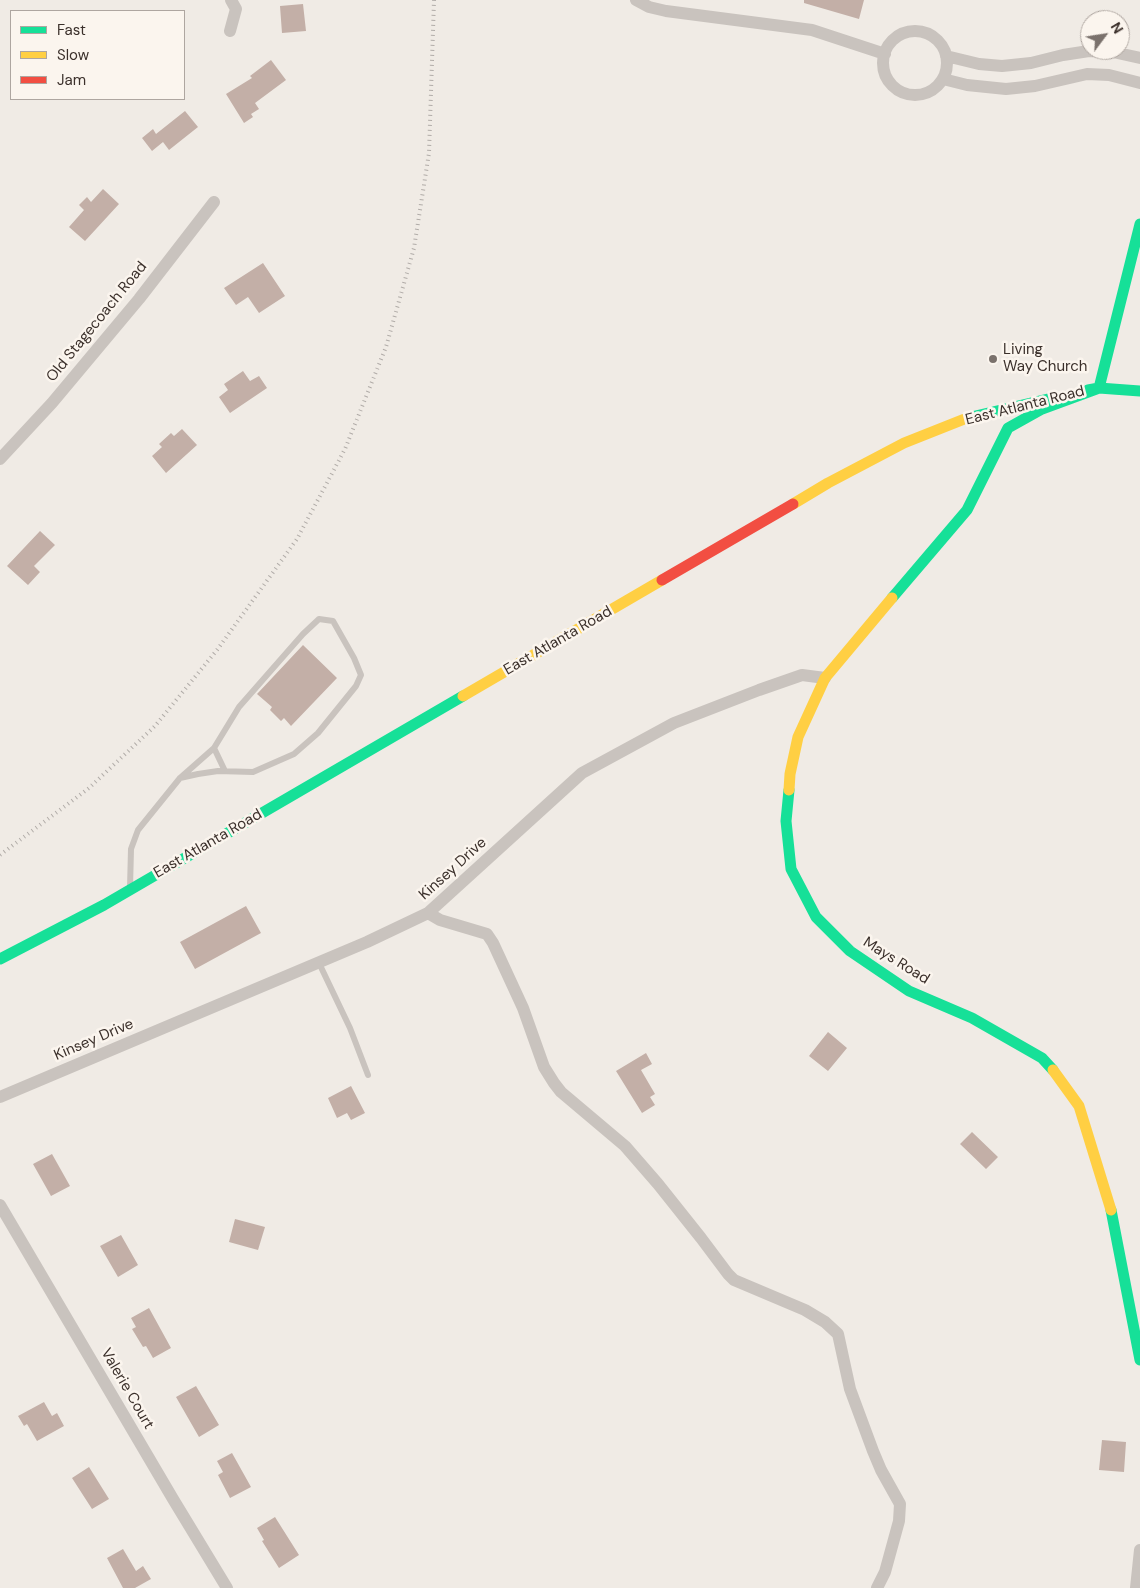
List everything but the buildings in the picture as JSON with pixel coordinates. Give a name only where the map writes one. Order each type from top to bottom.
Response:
[{"type":"street","points":[[230,31],[236,9],[231,0]]},
{"type":"street","points":[[636,0],[666,11],[812,30],[885,54]]},
{"type":"street","points":[[918,32],[928,34],[937,40],[946,56],[946,68],[943,79],[935,88],[925,94],[914,95],[902,92],[893,86],[886,76],[883,65],[885,54],[890,44],[897,37],[907,33],[918,32]]},
{"type":"street","points":[[946,56],[979,64],[1002,66],[1031,63],[1089,51],[1113,52],[1140,58]]},
{"type":"street","points":[[943,79],[967,85],[1006,89],[1035,86],[1088,74],[1109,75],[1140,84]]},
{"type":"street","name":"Old Stagecoach Road","points":[[0,459],[52,403],[139,299],[214,202]]},
{"type":"street","points":[[1099,388],[1140,224]]},
{"type":"street","name":"East Atlanta Road","points":[[0,959],[130,889],[735,538],[828,482],[904,443],[970,417],[1099,388],[1140,391]]},
{"type":"street","name":"Mays Road","points":[[1099,388],[1042,409],[1008,428],[967,510],[825,678],[798,737],[790,774],[786,821],[791,869],[816,917],[850,952],[909,991],[972,1018],[1042,1058],[1079,1106],[1112,1213],[1140,1360]]},
{"type":"street","name":"Kinsey Drive","points":[[0,1097],[319,963],[428,913],[582,773],[674,723],[750,693],[802,675],[825,678]]},
{"type":"street","points":[[428,913],[440,920],[487,934],[523,1008],[544,1067],[554,1083],[625,1146],[658,1184],[728,1274],[734,1280],[805,1310],[825,1322],[838,1334],[850,1389],[881,1470],[900,1504],[900,1521],[885,1572],[877,1588]]},
{"type":"street","name":"Valerie Court","points":[[0,1205],[172,1499],[228,1588]]},
{"type":"street","points":[[1136,1588],[1140,1550]]},
{"type":"lane","points":[[130,889],[131,849],[138,830],[180,778],[214,748],[239,707],[303,634],[319,619],[333,621],[362,675],[356,686],[318,733],[294,754],[253,772],[225,771],[180,778]]},
{"type":"lane","points":[[214,748],[225,771]]},
{"type":"lane","points":[[319,963],[350,1028],[368,1075]]},
{"type":"railway","points":[[0,855],[89,788],[155,726],[217,650],[297,539],[345,449],[386,347],[414,248],[429,153],[434,0]]},
{"type":"traffic: fast","points":[[892,598],[967,510],[1008,428],[1042,409],[1099,388],[1140,224]]},
{"type":"traffic: fast","points":[[1088,390],[1099,388],[1140,391]]},
{"type":"traffic: fast","points":[[967,418],[1048,399]]},
{"type":"traffic: fast","points":[[0,959],[104,905],[463,696]]},
{"type":"traffic: fast","points":[[789,790],[786,821],[791,869],[816,917],[850,951],[909,991],[972,1018],[1042,1058],[1053,1070]]},
{"type":"traffic: fast","points":[[1111,1210],[1140,1360]]},
{"type":"traffic: slow","points":[[793,504],[828,483],[904,443],[967,418]]},
{"type":"traffic: slow","points":[[463,696],[662,580]]},
{"type":"traffic: slow","points":[[789,790],[790,774],[798,737],[825,678],[892,598]]},
{"type":"traffic: slow","points":[[1053,1070],[1079,1106],[1111,1210]]},
{"type":"traffic: jam","points":[[662,580],[793,504]]},
{"type":"place","name":"Living Way Church","points":[[993,359]]}]
